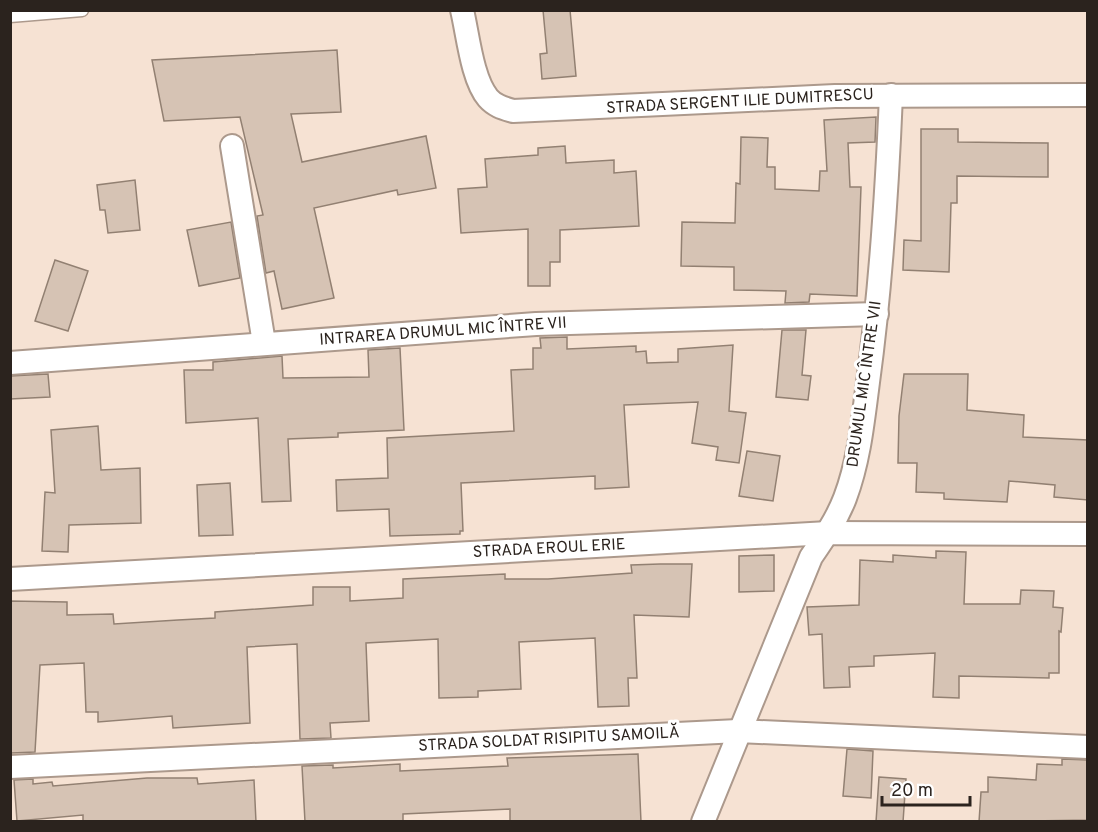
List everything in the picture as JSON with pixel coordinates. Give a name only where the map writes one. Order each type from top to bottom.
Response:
[{"type":"street","name":"STRADA SERGENT ILIE DUMITRESCU","points":[[462,10],[474,65],[482,88],[488,98],[498,107],[513,111],[891,95],[1088,95]]},
{"type":"street","name":"DRUMUL MIC ÎNTRE VII","points":[[703,822],[738,731],[811,557],[828,533],[845,498],[855,464],[877,314],[891,95]]},
{"type":"street","points":[[232,146],[264,343]]},
{"type":"street","name":"INTRAREA DRUMUL MIC ÎNTRE VII","points":[[10,363],[536,324],[877,314]]},
{"type":"street","name":"STRADA EROUL ERIE","points":[[10,579],[828,533],[1088,534]]},
{"type":"street","name":"STRADA SOLDAT RISIPITU SAMOILĂ","points":[[10,767],[738,731],[1088,747]]},
{"type":"lane","points":[[10,16],[82,10]]},
{"type":"building","points":[[543,10],[570,10],[576,76],[542,79],[540,54],[547,53]]},
{"type":"building","points":[[337,50],[341,112],[291,114],[302,162],[426,136],[436,188],[398,195],[397,190],[314,208],[334,298],[282,309],[274,271],[266,273],[257,216],[263,215],[240,117],[164,121],[152,60]]},
{"type":"building","points":[[876,117],[875,142],[848,143],[850,187],[861,187],[857,296],[810,294],[809,302],[785,303],[786,291],[734,290],[734,267],[681,266],[682,222],[735,223],[736,183],[740,184],[741,137],[768,138],[767,167],[775,167],[775,189],[819,191],[820,171],[827,171],[824,120]]},
{"type":"building","points":[[921,129],[958,129],[958,142],[1048,143],[1048,177],[957,176],[957,203],[951,203],[949,272],[903,270],[904,240],[921,241]]},
{"type":"building","points":[[565,146],[566,163],[614,160],[614,173],[636,171],[639,226],[560,230],[560,262],[550,262],[550,286],[528,286],[528,229],[461,233],[458,189],[487,187],[485,159],[538,155],[538,148]]},
{"type":"building","points":[[135,180],[140,230],[108,233],[105,210],[100,210],[97,185]]},
{"type":"building","points":[[231,222],[240,278],[199,286],[187,230]]},
{"type":"building","points":[[55,260],[88,271],[68,331],[35,321]]},
{"type":"building","points":[[782,330],[806,330],[802,375],[811,376],[808,400],[776,397]]},
{"type":"building","points":[[567,337],[567,349],[636,346],[636,352],[646,351],[647,363],[678,362],[678,349],[733,345],[729,411],[746,413],[739,463],[716,460],[718,447],[692,443],[698,402],[624,405],[629,487],[595,489],[595,476],[461,483],[463,531],[460,531],[460,534],[390,536],[389,509],[337,511],[336,480],[388,478],[387,438],[514,431],[511,370],[533,369],[533,348],[541,348],[540,338]]},
{"type":"building","points":[[400,348],[404,430],[338,433],[338,437],[288,439],[291,501],[262,502],[258,418],[186,423],[184,370],[213,370],[213,362],[282,356],[283,378],[369,377],[368,350]]},
{"type":"building","points":[[48,374],[50,397],[10,399],[10,376]]},
{"type":"building","points":[[904,374],[968,374],[967,410],[1024,415],[1023,437],[1088,440],[1088,500],[1054,497],[1055,485],[1009,481],[1007,502],[944,499],[944,493],[916,492],[917,463],[898,463],[899,416]]},
{"type":"building","points":[[98,426],[101,470],[140,468],[141,523],[69,525],[68,552],[42,551],[45,492],[55,493],[51,430]]},
{"type":"building","points":[[747,451],[780,456],[773,501],[739,496]]},
{"type":"building","points":[[230,483],[233,535],[199,536],[197,485]]},
{"type":"building","points":[[936,551],[966,552],[964,604],[1020,604],[1021,590],[1054,591],[1053,607],[1063,608],[1061,632],[1059,631],[1059,673],[1049,673],[1049,678],[959,676],[959,698],[933,697],[935,653],[874,656],[874,666],[849,667],[850,687],[824,688],[822,634],[809,635],[807,607],[859,605],[860,560],[893,562],[893,555],[936,558]]},
{"type":"building","points":[[774,555],[774,591],[739,592],[739,556]]},
{"type":"building","points":[[692,564],[689,617],[634,615],[637,678],[628,678],[629,706],[598,707],[595,638],[519,642],[521,689],[478,691],[478,697],[439,698],[438,639],[366,643],[369,721],[330,723],[331,738],[300,739],[297,644],[247,647],[250,723],[173,728],[172,716],[98,722],[98,712],[86,712],[84,663],[40,665],[35,752],[11,753],[10,601],[67,602],[67,615],[113,614],[114,624],[215,618],[215,612],[313,605],[313,587],[350,587],[350,601],[403,598],[403,579],[505,574],[505,579],[548,579],[632,573],[631,565]]},
{"type":"building","points":[[847,749],[873,751],[871,798],[843,796]]},
{"type":"building","points":[[638,754],[641,822],[510,822],[510,809],[403,814],[403,822],[305,822],[302,766],[333,765],[333,768],[400,764],[400,771],[508,766],[507,758]]},
{"type":"building","points":[[1062,759],[1088,760],[1088,820],[979,822],[981,792],[988,792],[988,777],[1036,780],[1037,764],[1062,765]]},
{"type":"building","points":[[879,777],[906,779],[903,822],[876,822]]},
{"type":"building","points":[[147,778],[197,778],[198,784],[254,780],[256,822],[83,822],[83,815],[17,821],[14,780],[33,779],[33,784],[52,782],[53,786]]}]
